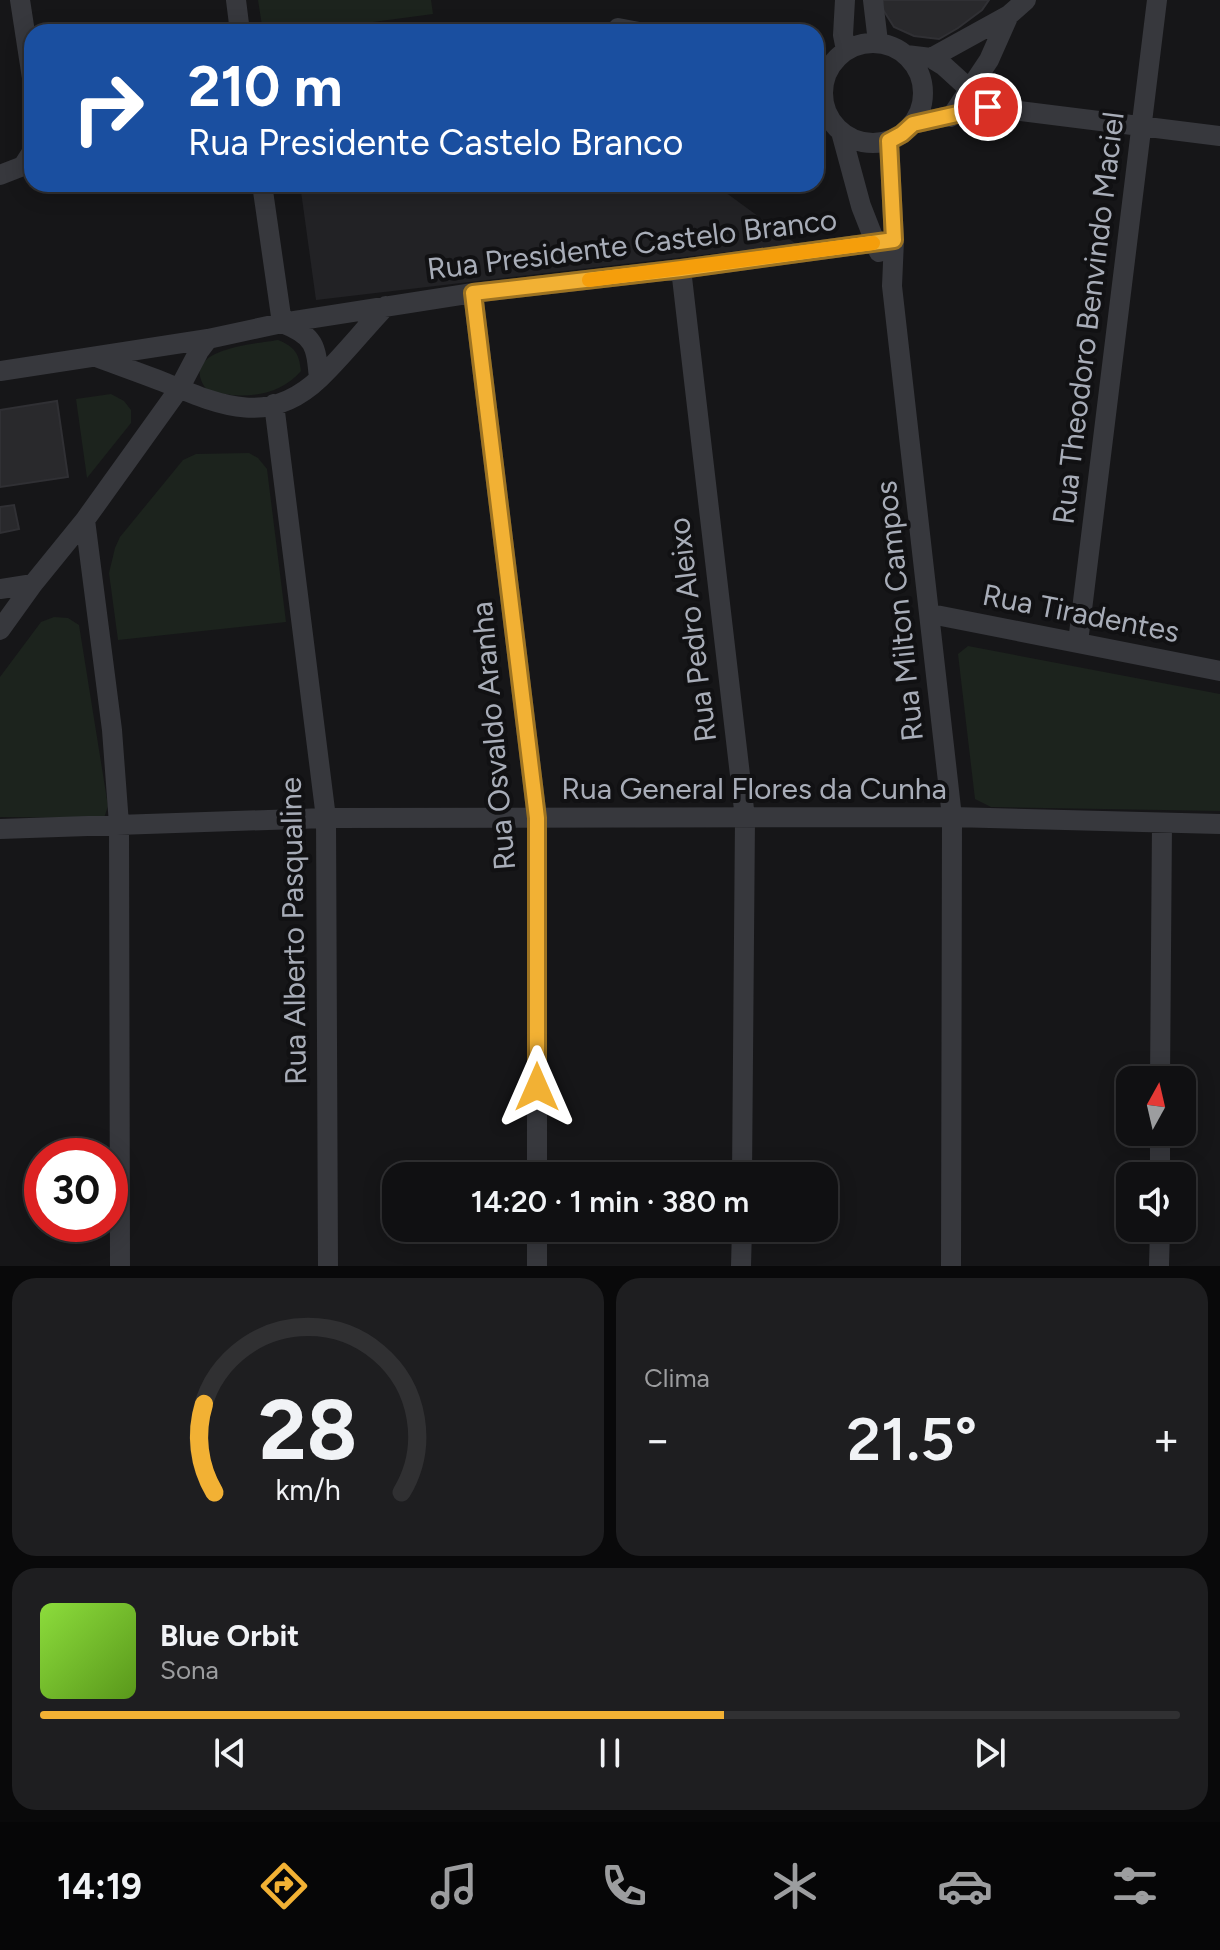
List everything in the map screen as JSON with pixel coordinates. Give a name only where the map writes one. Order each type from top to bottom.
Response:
[{"type":"street","points":[[20,0],[24,26]]},
{"type":"street","points":[[236,0],[239,24]]},
{"type":"street","points":[[824,82],[843,35],[845,0]]},
{"type":"street","points":[[873,0],[878,42]]},
{"type":"street","points":[[931,58],[1009,15],[1026,0]]},
{"type":"street","name":"Rua Theodoro Benvindo Maciel","points":[[1078,642],[1157,0]]},
{"type":"street","points":[[951,117],[989,60],[1009,15]]},
{"type":"street","points":[[829,122],[855,140],[872,143],[889,141],[913,124],[921,111],[924,95],[916,66],[893,46],[878,42],[861,44],[832,57]]},
{"type":"street","points":[[906,55],[931,58],[944,66],[988,107]]},
{"type":"street","points":[[913,124],[988,107],[1220,136]]},
{"type":"street","name":"Rua Milton Campos","points":[[829,122],[885,242]]},
{"type":"street","name":"Rua Milton Campos","points":[[889,141],[885,242],[931,614],[952,817],[951,1266]]},
{"type":"street","points":[[1,175],[24,164]]},
{"type":"street","points":[[263,192],[282,323],[304,332],[315,346],[319,379]]},
{"type":"street","name":"Rua Presidente Castelo Branco","points":[[0,371],[473,293],[885,242]]},
{"type":"street","name":"Rua Pedro Aleixo","points":[[681,269],[745,818],[742,1162]]},
{"type":"street","name":"Rua Osvaldo Aranha","points":[[473,293],[537,818],[537,1162]]},
{"type":"street","points":[[93,356],[229,407],[274,404],[290,399],[319,379],[386,306]]},
{"type":"street","points":[[0,630],[85,520],[179,389],[208,339]]},
{"type":"street","name":"Rua Alberto Pasqualine","points":[[274,404],[326,818],[328,1266]]},
{"type":"street","points":[[85,520],[112,730],[119,824],[120,1266]]},
{"type":"street","points":[[0,589],[33,584]]},
{"type":"street","name":"Rua Tiradentes","points":[[931,614],[1220,671]]},
{"type":"street","name":"Rua General Flores da Cunha","points":[[0,829],[326,818],[952,817],[1220,824]]},
{"type":"street","points":[[1160,1066],[1162,823]]},
{"type":"street","points":[[537,1242],[537,1266]]},
{"type":"street","points":[[741,1266],[742,1242]]},
{"type":"street","points":[[1159,1266],[1160,1242]]},
{"type":"shaded area","points":[[258,0],[431,0],[433,14],[358,24],[262,24]]},
{"type":"shaded area","points":[[301,192],[725,192],[796,244],[316,300]]},
{"type":"shaded area","points":[[278,340],[292,348],[299,360],[301,371],[292,380],[270,392],[245,396],[207,390],[200,376],[202,365],[210,357],[237,347]]},
{"type":"shaded area","points":[[111,394],[124,401],[131,410],[131,423],[87,478],[76,399]]},
{"type":"shaded area","points":[[249,453],[267,469],[286,622],[118,640],[109,573],[120,537],[183,460],[196,454]]},
{"type":"shaded area","points":[[54,617],[68,618],[79,625],[108,806],[104,818],[0,817],[0,677],[41,622]]},
{"type":"shaded area","points":[[968,646],[1220,694],[1220,811],[991,807],[975,799],[958,654]]},
{"type":"building","points":[[883,0],[989,0],[982,10],[939,39],[914,36],[894,27],[882,8]]},
{"type":"building","points":[[57,401],[68,477],[0,487],[0,410]]},
{"type":"building","points":[[14,505],[19,529],[0,533],[0,507]]},
{"type":"slow traffic","points":[[589,280],[873,243]]},
{"type":"route","points":[[537,1087],[537,818],[473,293],[894,240],[889,141],[913,124],[988,107]]}]
